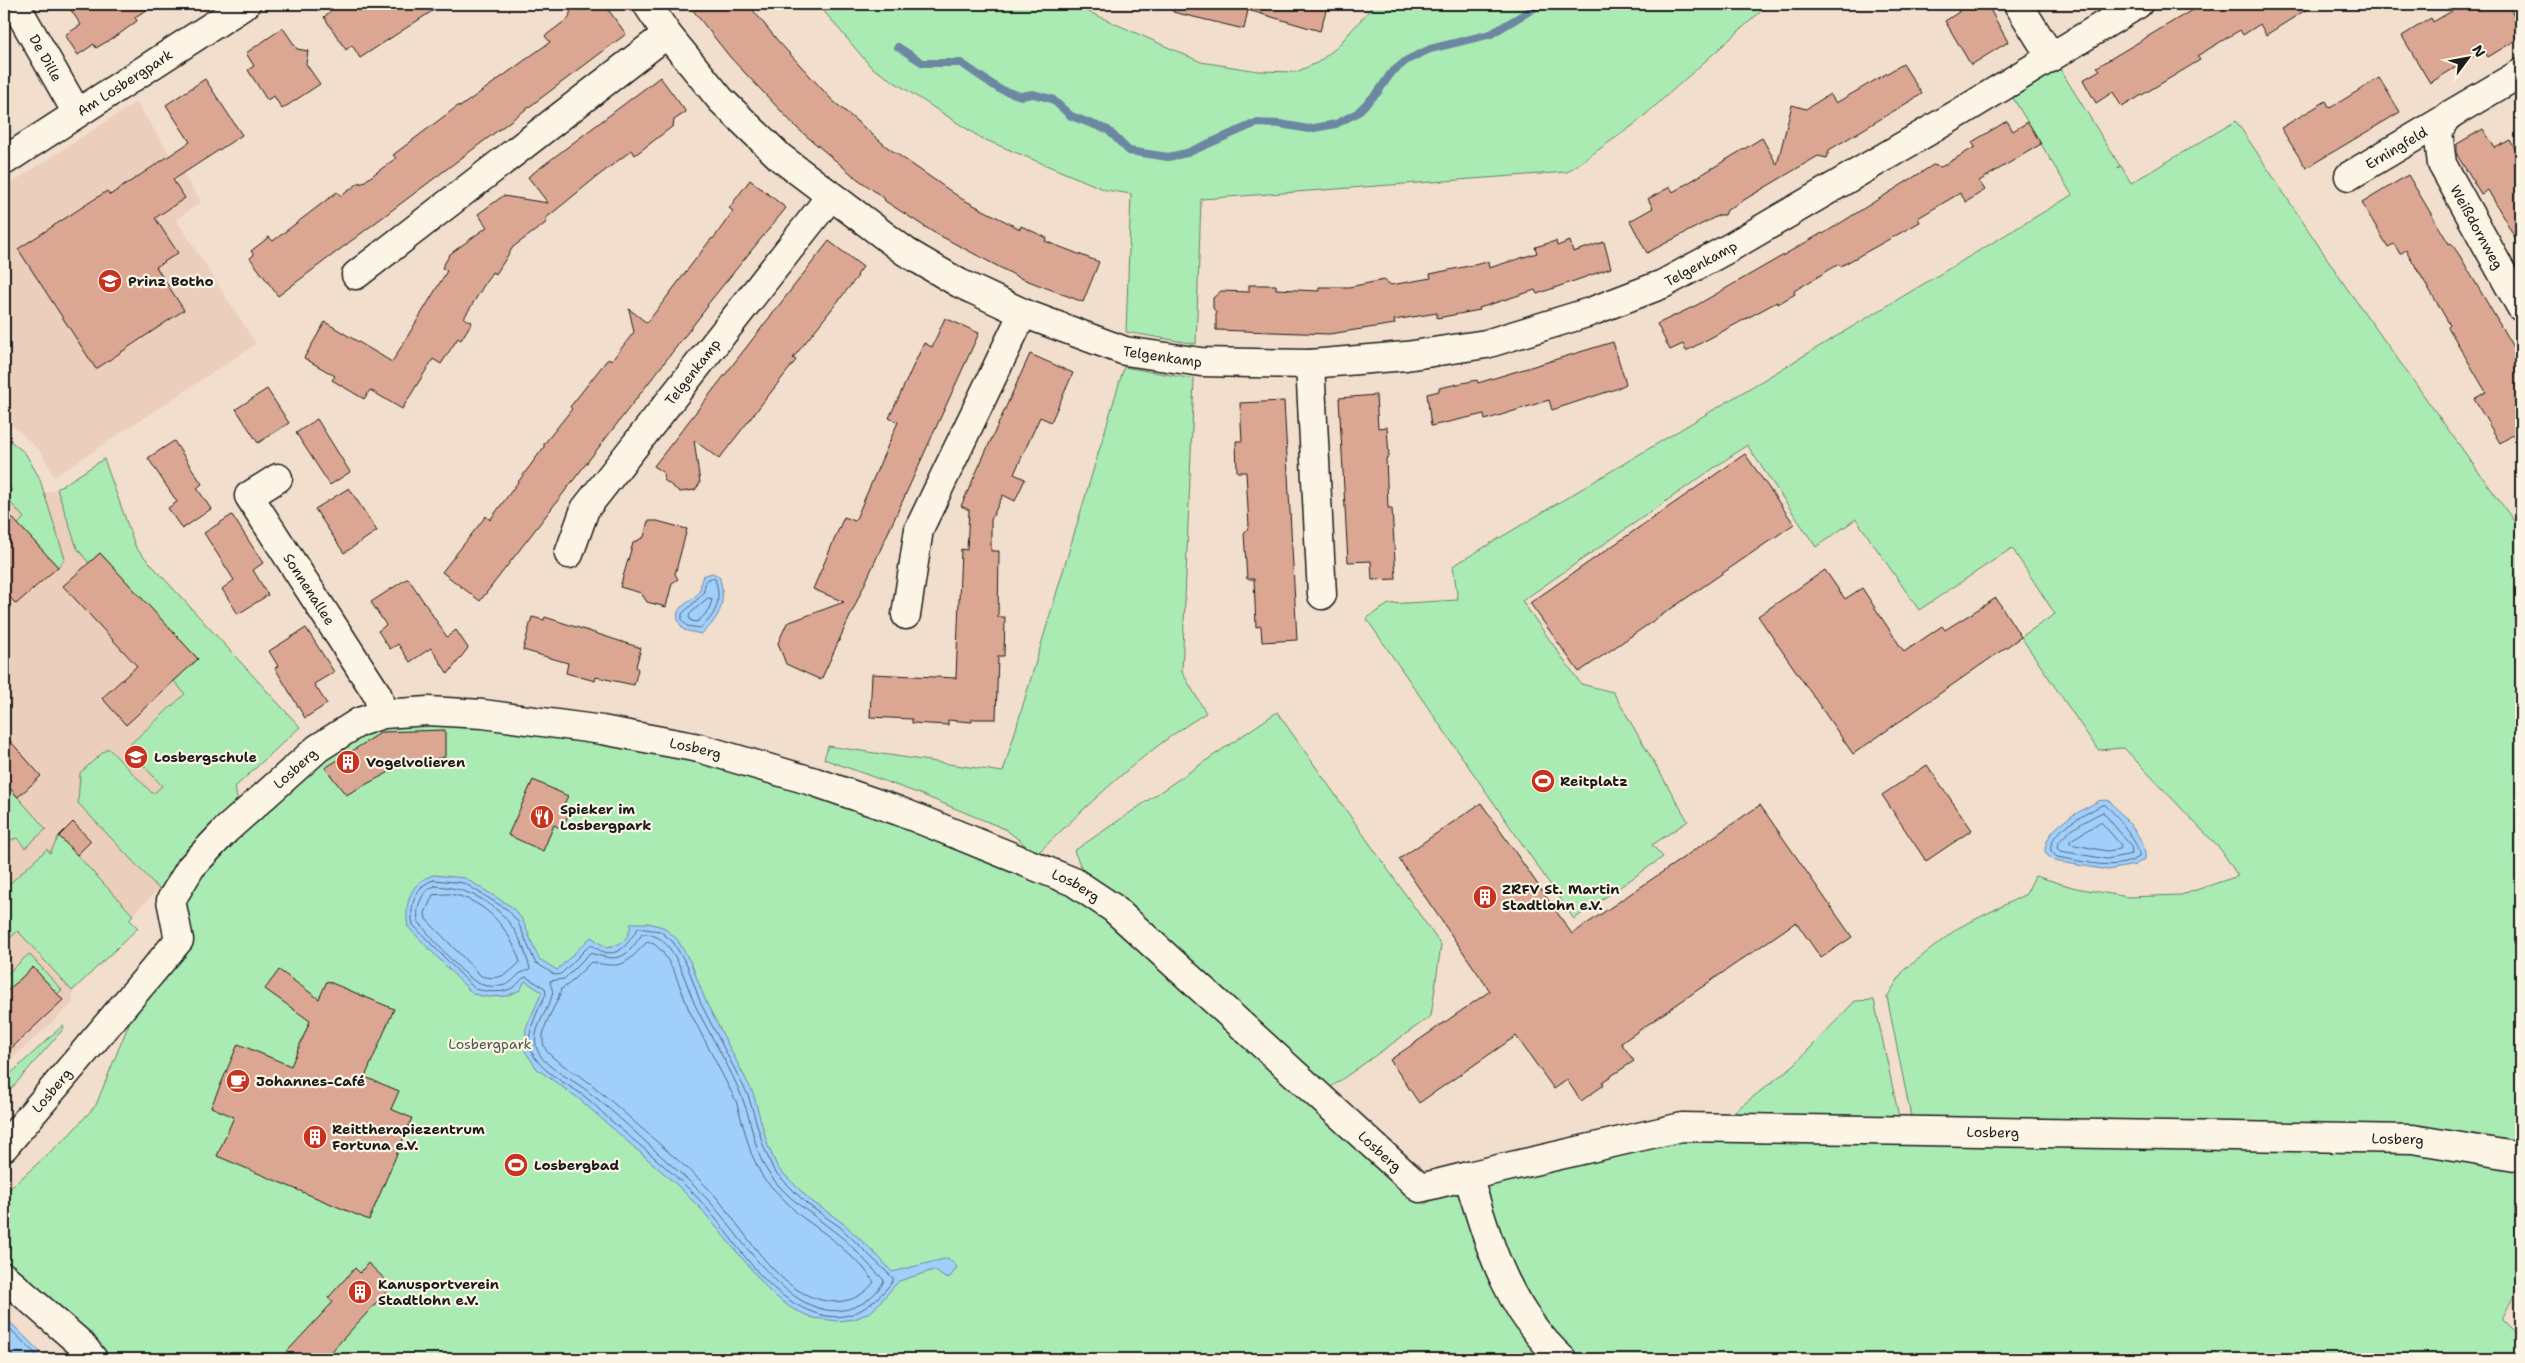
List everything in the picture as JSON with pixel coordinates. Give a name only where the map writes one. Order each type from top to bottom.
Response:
[{"type":"street","name":"De Dille","points":[[15,4],[77,113]]},
{"type":"street","name":"Am Losbergpark","points":[[4,161],[246,4]]},
{"type":"street","name":"Telgenkamp","points":[[647,4],[667,34],[721,100],[781,158],[830,197],[914,257],[959,284],[1023,313],[1125,351],[1201,362],[1310,364],[1406,356],[1486,344],[1590,312],[1663,284],[1731,247],[2138,4]]},
{"type":"street","points":[[2018,4],[2051,57]]},
{"type":"street","points":[[356,275],[667,34]]},
{"type":"street","name":"Erningfeld","points":[[2349,176],[2441,131],[2521,73]]},
{"type":"street","name":"Weißdornweg","points":[[2441,131],[2442,164],[2521,307]]},
{"type":"street","name":"Telgenkamp","points":[[569,554],[585,509],[830,197]]},
{"type":"street","points":[[906,615],[919,530],[1023,313]]},
{"type":"street","points":[[1310,364],[1322,594]]},
{"type":"street","name":"Sonnenallee","points":[[278,478],[248,496],[377,694],[383,714]]},
{"type":"street","name":"Losberg","points":[[4,1148],[179,940],[171,900],[191,867],[226,830],[296,765],[318,748],[359,722],[383,714],[428,711],[483,714],[602,730],[699,748],[815,782],[899,811],[1074,882],[1113,908],[1420,1188],[1682,1127],[2413,1139],[2521,1157]]},
{"type":"street","points":[[1468,1176],[1499,1270],[1515,1304],[1562,1359]]},
{"type":"street","points":[[4,1277],[80,1344],[94,1359]]},
{"type":"shaded area","name":"Prinz Botho","points":[[136,102],[201,202],[176,219],[256,344],[54,477],[42,453],[4,417],[4,188]]},
{"type":"shaded area","name":"Losbergschule","points":[[4,436],[25,453],[39,477],[45,493],[57,489],[104,459],[136,548],[300,727],[235,787],[239,810],[129,918],[138,928],[73,991],[73,1003],[4,1066]]},
{"type":"green space","points":[[818,4],[1071,4],[1201,62],[1258,71],[1296,72],[1317,63],[1336,48],[1375,4],[1769,4],[1635,124],[1567,172],[1201,199],[1196,344],[1126,332],[1131,194],[1106,190],[981,138],[871,67]]},
{"type":"green space","points":[[2060,69],[2120,166],[2117,168],[2121,166],[2131,183],[2236,121],[2346,287],[2521,531],[2521,1146],[2382,1126],[1911,1117],[1887,997],[1904,970],[1958,928],[2026,894],[2035,876],[2076,888],[2128,897],[2181,895],[2238,876],[2221,850],[2124,748],[2098,750],[2021,637],[2055,614],[2012,548],[1919,610],[1856,519],[1816,547],[1747,445],[1522,601],[1581,684],[1613,692],[1688,821],[1652,845],[1663,857],[1574,919],[1366,618],[1389,604],[1458,600],[1453,566],[2072,195],[2013,98]]},
{"type":"green space","points":[[1124,367],[1194,379],[1182,672],[1206,713],[1137,762],[1096,798],[1033,860],[1023,843],[1005,829],[920,794],[824,759],[828,746],[1003,772]]},
{"type":"green space","points":[[4,436],[25,453],[39,477],[65,559],[58,567],[18,524],[24,518],[5,496],[12,490],[4,482]]},
{"type":"green space","points":[[104,459],[136,548],[300,727],[235,787],[239,810],[159,889],[78,803],[80,773],[108,748],[153,794],[162,786],[127,747],[185,694],[174,681],[198,659],[100,553],[89,563],[77,548],[57,489]]},
{"type":"green space","points":[[1277,712],[1441,945],[1431,1016],[1324,1092],[1083,871],[1074,851]]},
{"type":"green space","name":"Losbergpark","points":[[389,720],[490,726],[710,761],[889,815],[1086,899],[1425,1204],[1452,1190],[1467,1197],[1554,1359],[111,1359],[82,1326],[4,1259],[4,1194],[70,1134],[96,1105],[134,1011],[192,942],[184,903],[185,890],[315,758]]},
{"type":"green space","points":[[4,782],[46,829],[25,848],[17,838],[4,842]]},
{"type":"green space","points":[[59,836],[133,915],[129,919],[138,928],[72,991],[18,931],[4,943],[4,889],[47,849],[50,853]]},
{"type":"green space","points":[[29,954],[62,990],[57,994],[33,967],[4,994],[4,977]]},
{"type":"green space","points":[[1874,1000],[1899,1117],[1731,1114],[1794,1065],[1855,1001]]},
{"type":"green space","points":[[63,1025],[64,1028],[4,1097],[4,1080]]},
{"type":"green space","points":[[1679,1140],[2398,1151],[2521,1171],[2521,1281],[2502,1319],[2521,1338],[2521,1359],[1571,1359],[1520,1301],[1485,1212],[1491,1181]]},
{"type":"water","points":[[712,573],[719,576],[721,585],[722,601],[718,615],[701,634],[684,630],[677,616],[678,612],[699,592],[703,576]]},
{"type":"water","points":[[2098,801],[2110,801],[2138,836],[2145,851],[2145,859],[2135,865],[2108,870],[2054,861],[2045,853],[2046,844],[2056,828],[2082,810]]},
{"type":"water","points":[[434,875],[465,878],[512,907],[522,919],[539,959],[557,970],[591,937],[607,948],[617,945],[627,937],[631,923],[648,923],[663,927],[677,939],[691,963],[706,1002],[753,1093],[768,1146],[778,1168],[810,1200],[843,1223],[892,1272],[948,1258],[957,1267],[950,1277],[945,1278],[934,1270],[899,1281],[872,1311],[855,1319],[838,1321],[813,1318],[791,1308],[771,1293],[702,1210],[676,1184],[578,1098],[537,1069],[525,1051],[526,1028],[542,992],[525,981],[520,990],[507,996],[488,997],[473,994],[408,927],[407,910],[410,895],[419,883]]},
{"type":"water","points":[[4,1316],[47,1359],[4,1359]]},
{"type":"building","points":[[67,4],[156,4],[135,17],[137,21],[118,35],[96,48],[94,44],[78,55],[65,35],[81,25]]},
{"type":"building","points":[[325,4],[443,4],[360,58],[352,45],[346,50],[324,17],[330,12]]},
{"type":"building","points":[[588,4],[604,4],[626,34],[278,296],[250,258],[254,255],[251,251],[269,237],[273,241],[337,192],[341,196],[360,182],[361,184],[396,158],[393,155],[459,105],[460,107],[550,42],[545,36],[569,18],[571,8],[581,9]]},
{"type":"building","points":[[688,4],[748,4],[778,41],[832,100],[887,147],[962,199],[1020,229],[1021,226],[1047,238],[1045,241],[1099,262],[1083,302],[1018,277],[933,232],[885,201],[884,198],[855,177],[797,128],[730,57]]},
{"type":"building","points":[[1174,4],[1328,4],[1320,31],[1248,10],[1244,29],[1173,12]]},
{"type":"building","points":[[1954,4],[1987,4],[2008,42],[1971,65],[1945,21],[1959,12]]},
{"type":"building","points":[[2202,4],[2315,4],[2266,35],[2260,24],[2243,35],[2240,30],[2197,56],[2200,60],[2122,107],[2113,92],[2096,103],[2083,80],[2100,70],[2097,67]]},
{"type":"building","points":[[2464,4],[2507,4],[2521,26],[2521,37],[2488,57],[2484,50],[2430,83],[2402,36],[2431,18],[2433,22]]},
{"type":"building","points":[[283,28],[297,49],[308,51],[306,64],[320,84],[282,109],[274,96],[267,100],[248,70],[254,66],[246,53]]},
{"type":"building","points":[[1903,64],[1922,94],[1829,150],[1827,158],[1818,156],[1727,210],[1725,215],[1719,215],[1647,253],[1630,221],[1653,208],[1648,199],[1670,187],[1673,192],[1762,138],[1777,165],[1792,105],[1806,109],[1830,94],[1836,103]]},
{"type":"building","points":[[660,77],[686,112],[674,120],[673,126],[635,155],[632,150],[594,179],[545,219],[547,222],[513,247],[496,274],[492,272],[464,318],[472,322],[461,340],[458,338],[441,364],[433,359],[402,409],[370,390],[364,399],[332,380],[335,376],[304,358],[325,322],[392,362],[447,271],[442,268],[450,254],[487,227],[478,214],[503,196],[548,203],[528,177]]},
{"type":"building","points":[[2379,78],[2400,112],[2306,168],[2281,128],[2326,101],[2330,108]]},
{"type":"building","points":[[205,79],[242,135],[173,180],[185,198],[155,218],[178,253],[156,267],[184,310],[96,369],[18,249],[107,191],[110,195],[190,142],[166,105]]},
{"type":"building","points":[[2007,121],[2013,131],[2028,122],[2041,144],[1979,181],[1985,190],[1966,202],[1960,193],[1918,218],[1920,222],[1841,266],[1839,264],[1794,291],[1795,294],[1778,304],[1777,302],[1686,351],[1683,344],[1670,350],[1657,324],[1697,305],[1823,234],[1933,165],[1941,167],[1975,147],[1972,142]]},
{"type":"building","points":[[2483,129],[2495,148],[2510,140],[2521,159],[2521,248],[2488,190],[2481,194],[2457,155],[2457,144]]},
{"type":"building","points":[[2408,175],[2449,244],[2451,243],[2460,256],[2521,361],[2521,430],[2500,443],[2474,399],[2486,392],[2448,327],[2450,325],[2406,250],[2400,254],[2394,244],[2388,247],[2362,203]]},
{"type":"building","points":[[750,180],[786,208],[707,305],[480,601],[442,572],[486,516],[490,520],[544,447],[544,444],[572,409],[570,407],[607,360],[613,359],[634,332],[629,309],[647,323],[711,239],[714,238],[733,211],[729,208]]},
{"type":"building","points":[[829,241],[863,267],[858,276],[793,358],[796,360],[719,459],[694,440],[700,483],[695,490],[680,492],[664,480],[663,472],[654,466]]},
{"type":"building","points":[[1556,241],[1557,246],[1570,241],[1573,252],[1604,242],[1611,268],[1537,294],[1535,290],[1479,308],[1480,310],[1437,318],[1437,313],[1394,320],[1395,324],[1329,334],[1216,330],[1216,312],[1213,308],[1213,298],[1221,291],[1249,292],[1249,285],[1276,285],[1276,289],[1319,291],[1319,287],[1349,287],[1384,280],[1391,285],[1431,278],[1430,274],[1488,262],[1489,268],[1537,253],[1535,247]]},
{"type":"building","points":[[945,318],[979,333],[821,680],[786,664],[778,643],[787,623],[844,602],[813,589],[844,517],[855,521],[898,422],[889,418],[924,343],[932,347]]},
{"type":"building","points":[[1613,342],[1626,384],[1616,389],[1552,410],[1549,400],[1485,420],[1484,414],[1431,426],[1427,394],[1439,391],[1439,388],[1477,380],[1478,383]]},
{"type":"building","points":[[1030,354],[1073,373],[1051,422],[1040,417],[1014,474],[1025,479],[1015,501],[1003,495],[991,520],[991,551],[999,551],[998,617],[1005,617],[1004,656],[998,656],[996,719],[972,719],[972,722],[948,720],[948,725],[912,723],[912,719],[870,717],[872,674],[956,678],[961,549],[967,550],[969,510],[961,506]]},
{"type":"building","points":[[267,389],[289,423],[258,443],[236,409]]},
{"type":"building","points":[[1376,395],[1378,428],[1387,427],[1389,457],[1386,458],[1388,508],[1392,508],[1396,579],[1372,580],[1371,561],[1348,562],[1339,398]]},
{"type":"building","points":[[1284,401],[1297,640],[1262,642],[1261,626],[1256,627],[1254,579],[1247,579],[1244,533],[1249,527],[1246,472],[1237,472],[1236,441],[1242,441],[1240,403]]},
{"type":"building","points":[[317,419],[350,472],[330,485],[296,433]]},
{"type":"building","points":[[174,441],[202,484],[197,488],[211,509],[182,529],[168,508],[177,502],[148,458]]},
{"type":"building","points":[[1745,454],[1794,524],[1579,672],[1530,603]]},
{"type":"building","points":[[349,488],[377,531],[344,553],[315,509]]},
{"type":"building","points":[[4,509],[58,567],[16,604],[4,591]]},
{"type":"building","points":[[232,515],[263,563],[253,570],[268,595],[238,614],[222,589],[234,580],[204,533]]},
{"type":"building","points":[[648,521],[657,521],[687,529],[675,574],[678,579],[672,583],[666,607],[647,602],[641,593],[620,587],[633,543],[644,537]]},
{"type":"building","points":[[100,553],[198,659],[126,725],[102,698],[137,666],[63,586]]},
{"type":"building","points":[[1825,570],[1845,599],[1862,588],[1904,652],[1942,626],[1945,630],[1996,598],[2021,637],[1853,754],[1758,616]]},
{"type":"building","points":[[408,578],[447,637],[456,630],[468,648],[448,674],[431,648],[410,662],[398,644],[390,649],[378,631],[386,625],[371,602]]},
{"type":"building","points":[[532,617],[544,620],[545,617],[641,648],[636,666],[638,670],[634,685],[596,677],[595,681],[566,673],[568,663],[523,650]]},
{"type":"building","points":[[306,628],[334,672],[314,684],[327,704],[305,718],[275,668],[278,666],[269,651]]},
{"type":"building","points":[[445,730],[445,757],[397,768],[346,795],[325,768],[382,732]]},
{"type":"building","points":[[4,734],[41,776],[18,797],[4,782]]},
{"type":"building","points":[[1927,765],[1972,830],[1926,861],[1882,795]]},
{"type":"building","name":"Spieker im Losbergpark","points":[[533,780],[568,796],[563,806],[571,809],[562,829],[554,825],[543,851],[508,835]]},
{"type":"building","points":[[1481,803],[1572,934],[1760,805],[1852,937],[1821,958],[1796,922],[1621,1043],[1634,1061],[1602,1082],[1604,1085],[1581,1101],[1567,1080],[1554,1089],[1516,1036],[1419,1103],[1390,1060],[1490,991],[1399,859]]},
{"type":"building","points":[[73,822],[91,841],[77,855],[59,836]]},
{"type":"building","points":[[33,967],[63,1000],[4,1055],[4,994]]},
{"type":"building","name":"Reittherapiezentrum Fortuna e.V.","points":[[279,970],[319,999],[327,981],[394,1009],[365,1077],[399,1091],[391,1109],[412,1118],[369,1220],[217,1156],[234,1117],[211,1107],[238,1044],[291,1066],[310,1021],[265,989]]},
{"type":"building","points":[[368,1263],[392,1286],[325,1359],[280,1359],[333,1302],[328,1298],[355,1268],[360,1273]]},
{"type":"waterway","points":[[898,47],[923,63],[961,63],[999,89],[1021,96],[1033,94],[1052,99],[1071,116],[1108,130],[1129,151],[1168,157],[1187,153],[1256,123],[1280,124],[1309,129],[1336,124],[1357,113],[1378,92],[1391,73],[1407,60],[1430,49],[1491,34],[1541,4]]},
{"type":"place","name":"Prinz Botho","points":[[110,281]]},
{"type":"place","name":"Losbergschule","points":[[136,757]]},
{"type":"place","name":"Vogelvolieren","points":[[348,762]]},
{"type":"place","name":"Reitplatz","points":[[1543,781]]},
{"type":"place","name":"Spieker im Losbergpark","points":[[542,817]]},
{"type":"place","name":"ZRFV St. Martin Stadtlohn e.V.","points":[[1485,897]]},
{"type":"place","name":"Johannes-Café","points":[[238,1081]]},
{"type":"place","name":"Reittherapiezentrum Fortuna e.V.","points":[[315,1137]]},
{"type":"place","name":"Losbergbad","points":[[516,1165]]},
{"type":"place","name":"Kanusportverein Stadtlohn e.V.","points":[[360,1292]]}]
